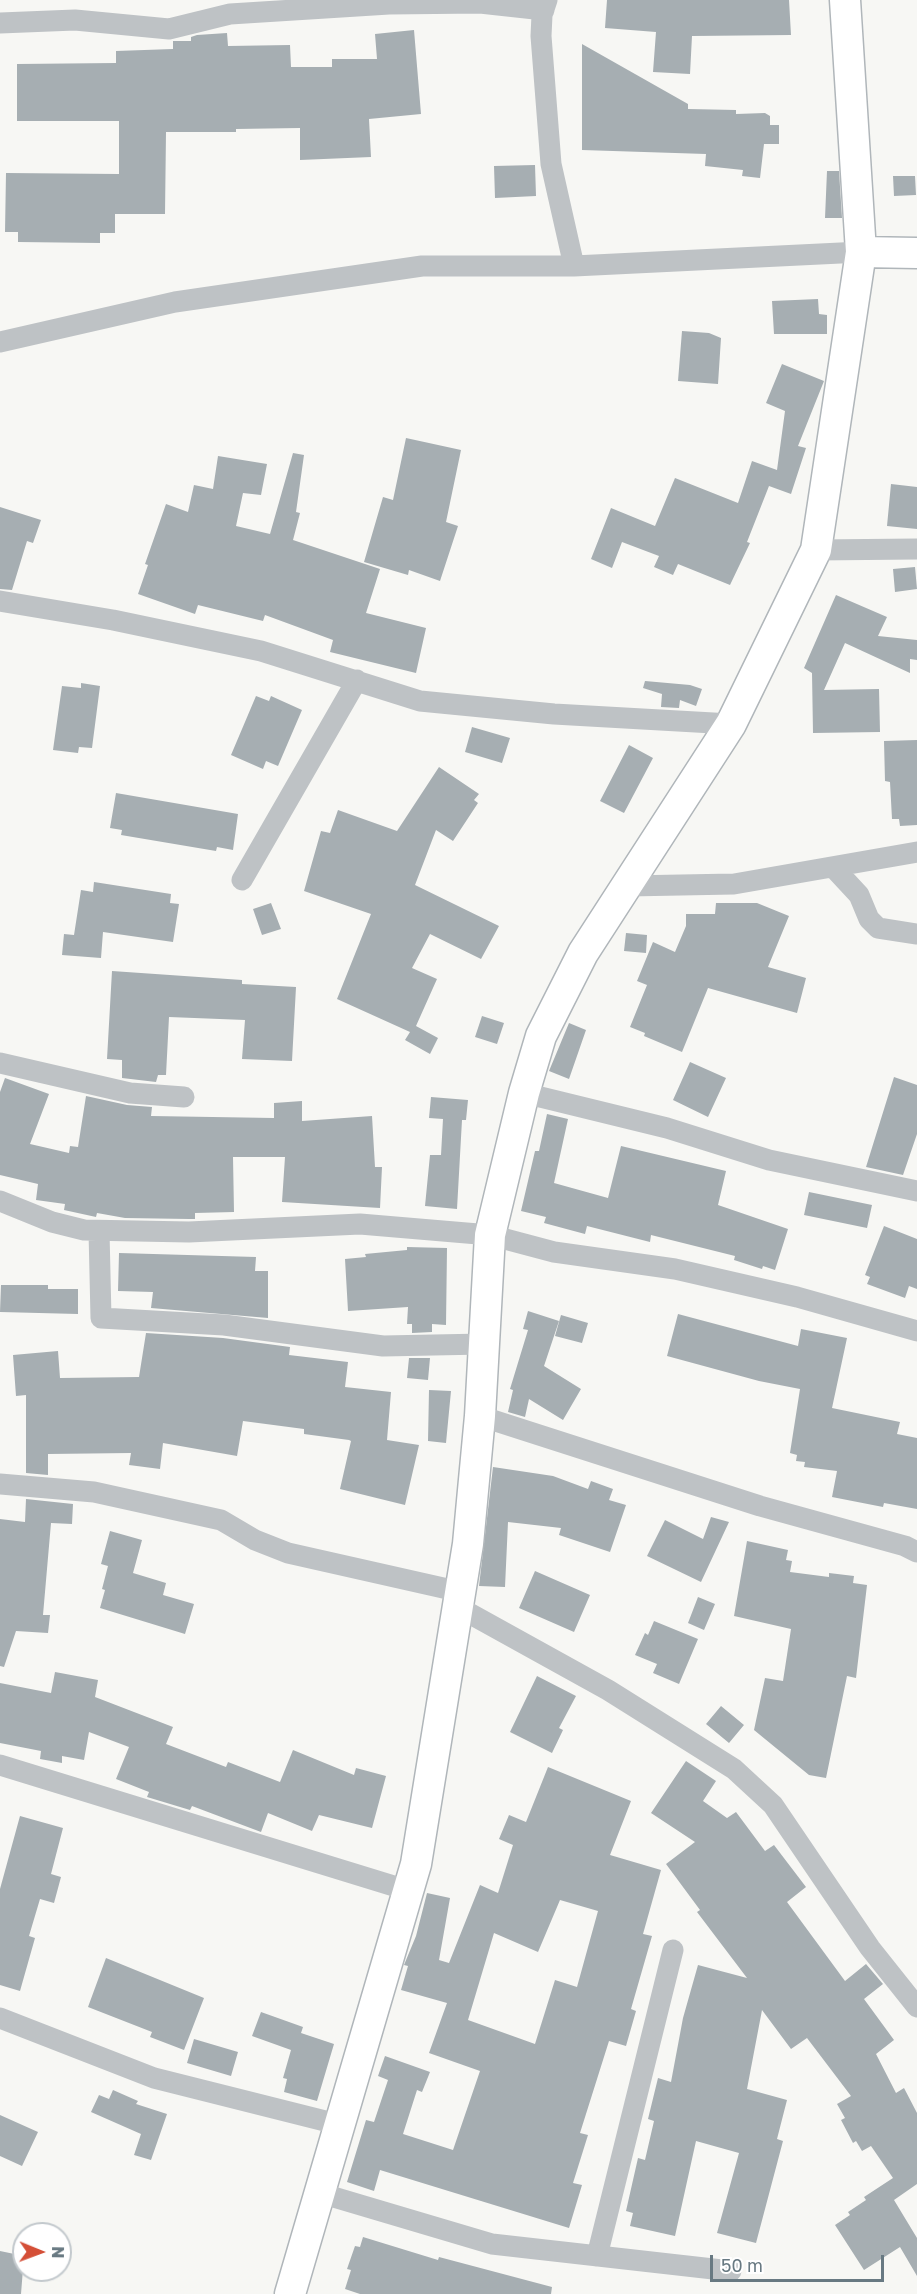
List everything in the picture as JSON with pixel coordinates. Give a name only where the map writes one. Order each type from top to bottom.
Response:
[{"type":"street","points":[[290,2294],[410,1891],[459,1599],[480,1416],[490,1235],[524,1093],[541,1036],[583,953],[731,724],[816,550],[861,252],[845,0]]},
{"type":"street","points":[[0,24],[75,20],[169,29],[230,15],[389,4],[545,5],[541,36],[551,164],[574,266]]},
{"type":"street","points":[[0,342],[175,302],[422,266],[574,266],[861,252],[917,253]]},
{"type":"street","points":[[816,550],[917,549]]},
{"type":"street","points":[[0,601],[37,606],[240,646],[420,701],[554,714],[731,724]]},
{"type":"street","points":[[242,880],[357,680]]},
{"type":"street","points":[[628,886],[734,884],[917,852]]},
{"type":"street","points":[[833,867],[859,895],[869,919],[878,928],[917,934]]},
{"type":"street","points":[[0,1063],[130,1093],[184,1097]]},
{"type":"street","points":[[524,1093],[667,1128],[769,1160],[917,1191]]},
{"type":"street","points":[[0,1201],[52,1222],[84,1230],[189,1232],[360,1224],[490,1235],[554,1252],[675,1269],[798,1297],[917,1331]]},
{"type":"street","points":[[99,1231],[101,1318],[224,1325],[383,1346],[484,1344]]},
{"type":"street","points":[[480,1416],[759,1506],[905,1546],[917,1552]]},
{"type":"street","points":[[0,1484],[94,1492],[221,1520],[255,1540],[288,1554],[459,1599],[734,1769],[773,1805],[870,1948],[917,2007]]},
{"type":"street","points":[[0,1765],[410,1891]]},
{"type":"street","points":[[597,2256],[673,1950]]},
{"type":"street","points":[[0,2018],[154,2078],[341,2125]]},
{"type":"street","points":[[320,2193],[492,2244],[731,2271]]},
{"type":"building","points":[[607,0],[789,0],[791,35],[692,36],[690,74],[653,72],[656,32],[605,28]]},
{"type":"building","points":[[414,30],[421,114],[369,119],[371,157],[300,160],[300,128],[236,129],[236,132],[166,132],[165,214],[115,214],[115,233],[100,233],[100,243],[18,242],[18,232],[5,232],[6,173],[119,174],[119,121],[17,121],[17,64],[116,63],[116,51],[173,49],[173,41],[191,41],[191,37],[197,35],[227,33],[228,46],[290,45],[291,67],[332,67],[332,59],[377,59],[375,34]]},
{"type":"building","points":[[582,44],[688,104],[688,109],[736,110],[736,114],[765,113],[770,116],[770,125],[779,125],[779,144],[764,144],[760,178],[742,176],[743,170],[705,166],[706,154],[582,150]]},
{"type":"building","points":[[535,165],[536,196],[495,198],[494,166]]},
{"type":"building","points":[[827,171],[839,171],[842,218],[825,218]]},
{"type":"building","points":[[893,176],[915,176],[916,195],[894,196]]},
{"type":"building","points":[[818,299],[819,314],[827,315],[827,334],[774,334],[772,301]]},
{"type":"building","points":[[682,331],[709,333],[721,338],[718,384],[678,381]]},
{"type":"building","points":[[782,364],[824,381],[798,446],[806,448],[791,494],[769,486],[747,542],[750,543],[730,585],[678,564],[673,575],[654,567],[659,556],[622,542],[612,568],[591,559],[611,508],[655,526],[675,478],[738,503],[752,461],[777,470],[785,411],[766,403]]},
{"type":"building","points":[[406,438],[461,450],[446,522],[458,526],[440,581],[409,570],[408,575],[364,562],[383,497],[393,500]]},
{"type":"building","points":[[293,453],[304,455],[296,512],[300,513],[293,540],[380,569],[366,613],[426,628],[416,673],[330,652],[333,640],[265,615],[263,621],[198,605],[195,614],[138,594],[148,565],[145,564],[166,504],[188,512],[194,485],[213,489],[218,456],[267,464],[261,495],[243,493],[236,526],[270,534]]},
{"type":"building","points":[[891,484],[917,487],[917,529],[887,526]]},
{"type":"building","points":[[0,507],[41,520],[33,543],[27,541],[12,590],[0,589]]},
{"type":"building","points":[[915,567],[917,589],[895,592],[893,569]]},
{"type":"building","points":[[836,595],[887,617],[878,636],[917,640],[917,660],[910,659],[910,673],[845,643],[824,690],[879,689],[880,732],[813,733],[812,673],[804,668]]},
{"type":"building","points":[[645,681],[690,685],[702,689],[696,706],[680,700],[679,708],[661,707],[662,694],[643,688]]},
{"type":"building","points":[[81,683],[100,686],[92,748],[79,747],[78,753],[53,750],[62,686],[81,688]]},
{"type":"building","points":[[256,696],[269,701],[271,696],[302,710],[278,766],[266,761],[263,769],[231,755]]},
{"type":"building","points":[[472,727],[510,738],[502,763],[465,752]]},
{"type":"building","points":[[917,740],[917,825],[900,826],[899,819],[892,819],[890,782],[885,781],[884,741]]},
{"type":"building","points":[[629,745],[653,758],[624,813],[600,801]]},
{"type":"building","points":[[439,767],[479,794],[474,800],[478,803],[453,841],[436,830],[415,885],[499,926],[481,959],[430,934],[412,968],[437,979],[416,1026],[438,1038],[430,1054],[405,1040],[410,1032],[337,999],[371,914],[304,891],[321,831],[330,833],[338,810],[397,831]]},
{"type":"building","points":[[116,793],[238,814],[233,850],[217,847],[216,851],[121,835],[122,830],[110,828]]},
{"type":"building","points":[[94,882],[171,894],[170,903],[179,904],[173,942],[103,932],[101,958],[62,955],[64,934],[74,935],[81,890],[93,892]]},
{"type":"building","points":[[271,903],[281,929],[262,935],[253,909]]},
{"type":"building","points":[[716,903],[757,903],[789,916],[768,967],[806,978],[797,1013],[708,988],[682,1052],[644,1036],[645,1033],[630,1027],[647,985],[637,981],[653,942],[675,952],[686,926],[686,914],[715,914]]},
{"type":"building","points":[[626,933],[647,935],[646,953],[624,951]]},
{"type":"building","points":[[112,971],[242,980],[242,984],[296,987],[292,1061],[242,1059],[245,1020],[169,1017],[166,1075],[158,1075],[156,1082],[122,1078],[122,1060],[107,1059]]},
{"type":"building","points":[[482,1016],[504,1023],[497,1044],[475,1037]]},
{"type":"building","points":[[569,1023],[586,1030],[569,1079],[549,1071]]},
{"type":"building","points":[[690,1062],[726,1078],[708,1117],[673,1100]]},
{"type":"building","points":[[894,1077],[917,1085],[917,1134],[903,1175],[866,1167]]},
{"type":"building","points":[[5,1078],[49,1094],[30,1144],[69,1153],[70,1146],[78,1147],[86,1096],[127,1105],[152,1107],[151,1116],[274,1118],[274,1103],[302,1101],[302,1121],[372,1116],[375,1167],[382,1167],[380,1208],[282,1202],[285,1157],[233,1157],[234,1212],[195,1213],[195,1219],[189,1219],[125,1218],[97,1213],[96,1217],[64,1210],[65,1204],[36,1200],[38,1184],[0,1175],[0,1092]]},
{"type":"building","points":[[431,1097],[468,1100],[466,1120],[462,1120],[457,1209],[425,1206],[430,1155],[441,1155],[443,1119],[429,1118]]},
{"type":"building","points":[[547,1114],[568,1119],[554,1183],[608,1198],[621,1146],[726,1171],[718,1205],[788,1229],[775,1270],[763,1266],[762,1269],[734,1260],[735,1256],[651,1235],[650,1242],[587,1226],[585,1234],[544,1223],[546,1217],[521,1211],[535,1151],[539,1151]]},
{"type":"building","points":[[809,1192],[872,1205],[867,1228],[804,1215]]},
{"type":"building","points":[[884,1226],[917,1239],[917,1289],[909,1286],[905,1298],[867,1284],[870,1277],[865,1275]]},
{"type":"building","points":[[407,1247],[447,1248],[446,1325],[432,1324],[432,1332],[412,1333],[412,1324],[407,1324],[408,1307],[348,1311],[345,1259],[366,1257],[365,1254],[407,1250]]},
{"type":"building","points":[[119,1253],[256,1257],[255,1271],[268,1271],[268,1318],[151,1308],[153,1292],[118,1291]]},
{"type":"building","points":[[1,1285],[48,1285],[48,1289],[78,1289],[78,1314],[0,1312]]},
{"type":"building","points":[[528,1311],[559,1321],[544,1366],[581,1389],[563,1420],[529,1399],[525,1417],[508,1412],[513,1390],[510,1389],[528,1330],[523,1329]]},
{"type":"building","points":[[678,1314],[798,1346],[801,1329],[847,1338],[832,1408],[900,1422],[897,1434],[917,1438],[917,1509],[884,1503],[883,1507],[832,1497],[837,1471],[804,1467],[805,1462],[796,1461],[797,1455],[790,1453],[800,1389],[759,1381],[667,1356]]},
{"type":"building","points":[[561,1315],[588,1323],[582,1343],[555,1336]]},
{"type":"building","points":[[146,1333],[223,1338],[290,1347],[289,1355],[348,1362],[345,1387],[391,1392],[387,1440],[419,1445],[405,1505],[340,1489],[351,1441],[304,1434],[304,1429],[243,1421],[237,1456],[163,1443],[160,1469],[129,1465],[131,1453],[48,1454],[48,1475],[26,1473],[26,1395],[16,1396],[13,1355],[58,1351],[60,1378],[139,1377]]},
{"type":"building","points":[[409,1358],[430,1358],[428,1380],[407,1378]]},
{"type":"building","points":[[429,1390],[451,1391],[446,1443],[428,1441]]},
{"type":"building","points":[[493,1467],[553,1476],[588,1489],[591,1481],[613,1489],[609,1500],[626,1505],[610,1552],[559,1535],[561,1528],[508,1522],[505,1587],[479,1586]]},
{"type":"building","points":[[26,1499],[73,1504],[72,1524],[51,1523],[43,1615],[50,1615],[48,1633],[16,1631],[4,1667],[0,1666],[0,1519],[25,1522]]},
{"type":"building","points":[[711,1517],[729,1522],[701,1582],[647,1556],[665,1520],[703,1539]]},
{"type":"building","points":[[110,1531],[142,1540],[133,1573],[166,1583],[163,1595],[194,1604],[185,1634],[100,1608],[108,1566],[101,1564]]},
{"type":"building","points":[[747,1541],[788,1550],[786,1560],[792,1561],[790,1572],[829,1577],[829,1573],[854,1576],[853,1583],[867,1585],[856,1678],[847,1676],[826,1778],[809,1775],[754,1730],[765,1678],[783,1681],[791,1629],[734,1616]]},
{"type":"building","points":[[535,1571],[590,1595],[574,1632],[519,1608]]},
{"type":"building","points":[[698,1597],[715,1604],[704,1630],[688,1623]]},
{"type":"building","points":[[654,1621],[698,1639],[679,1684],[653,1673],[657,1664],[635,1655],[645,1633],[648,1635]]},
{"type":"building","points":[[55,1672],[98,1680],[95,1697],[173,1727],[166,1744],[226,1767],[228,1762],[280,1782],[293,1750],[354,1775],[356,1768],[386,1776],[372,1828],[319,1815],[312,1831],[268,1813],[261,1832],[192,1806],[190,1810],[147,1797],[149,1792],[116,1779],[129,1747],[89,1732],[84,1760],[62,1756],[62,1763],[40,1759],[41,1751],[0,1743],[0,1683],[51,1693]]},
{"type":"building","points":[[537,1676],[576,1696],[559,1728],[563,1730],[552,1753],[510,1732]]},
{"type":"building","points":[[721,1706],[744,1725],[729,1743],[706,1724]]},
{"type":"building","points":[[686,1761],[716,1781],[703,1801],[727,1818],[736,1812],[765,1851],[774,1845],[806,1887],[787,1902],[845,1981],[866,1964],[883,1984],[864,1999],[894,2040],[876,2054],[896,2093],[904,2088],[917,2113],[917,2184],[894,2200],[917,2238],[917,2276],[900,2247],[864,2270],[835,2225],[850,2215],[848,2212],[866,2200],[864,2197],[893,2178],[871,2146],[862,2151],[856,2141],[853,2143],[841,2120],[845,2118],[837,2104],[851,2096],[807,2038],[791,2049],[762,2010],[747,2089],[787,2100],[777,2139],[783,2141],[756,2243],[717,2233],[739,2153],[696,2141],[675,2236],[630,2226],[633,2213],[626,2211],[638,2158],[645,2160],[654,2121],[648,2119],[658,2078],[671,2082],[683,2018],[698,1965],[747,1978],[697,1912],[700,1910],[666,1864],[695,1842],[651,1813]]},
{"type":"building","points":[[548,1767],[631,1801],[610,1855],[661,1870],[643,1934],[652,1936],[631,2009],[636,2011],[626,2046],[609,2041],[580,2133],[588,2135],[573,2183],[582,2185],[569,2228],[380,2170],[374,2191],[347,2182],[366,2120],[374,2122],[388,2080],[378,2076],[385,2056],[430,2072],[422,2092],[417,2090],[403,2134],[453,2150],[480,2071],[429,2053],[447,2003],[401,1990],[408,1966],[404,1965],[416,1936],[427,1893],[450,1898],[439,1960],[449,1963],[480,1885],[498,1893],[513,1845],[499,1839],[509,1815],[526,1822]],"holes":[[[560,1900],[598,1911],[577,1987],[555,1980],[535,2044],[468,2020],[494,1933],[538,1952]]]},
{"type":"building","points":[[20,1816],[63,1828],[51,1874],[61,1877],[54,1903],[40,1899],[29,1936],[35,1938],[20,1991],[0,1985],[0,1889]]},
{"type":"building","points":[[106,1958],[204,1998],[184,2050],[150,2037],[152,2032],[88,2007]]},
{"type":"building","points":[[261,2012],[303,2027],[301,2033],[334,2044],[317,2101],[284,2092],[287,2079],[283,2078],[291,2050],[252,2036]]},
{"type":"building","points":[[194,2039],[238,2052],[231,2076],[187,2063]]},
{"type":"building","points":[[113,2090],[138,2101],[136,2104],[167,2114],[151,2160],[134,2155],[141,2134],[91,2112],[99,2095],[109,2099]]},
{"type":"building","points":[[0,2115],[38,2132],[22,2166],[0,2156]]},
{"type":"building","points":[[363,2237],[438,2260],[439,2257],[552,2287],[551,2294],[360,2294],[345,2289],[351,2270],[347,2269],[355,2246],[360,2247]]},
{"type":"building","points":[[0,2251],[12,2254],[12,2282],[22,2282],[21,2294],[0,2294]]}]
